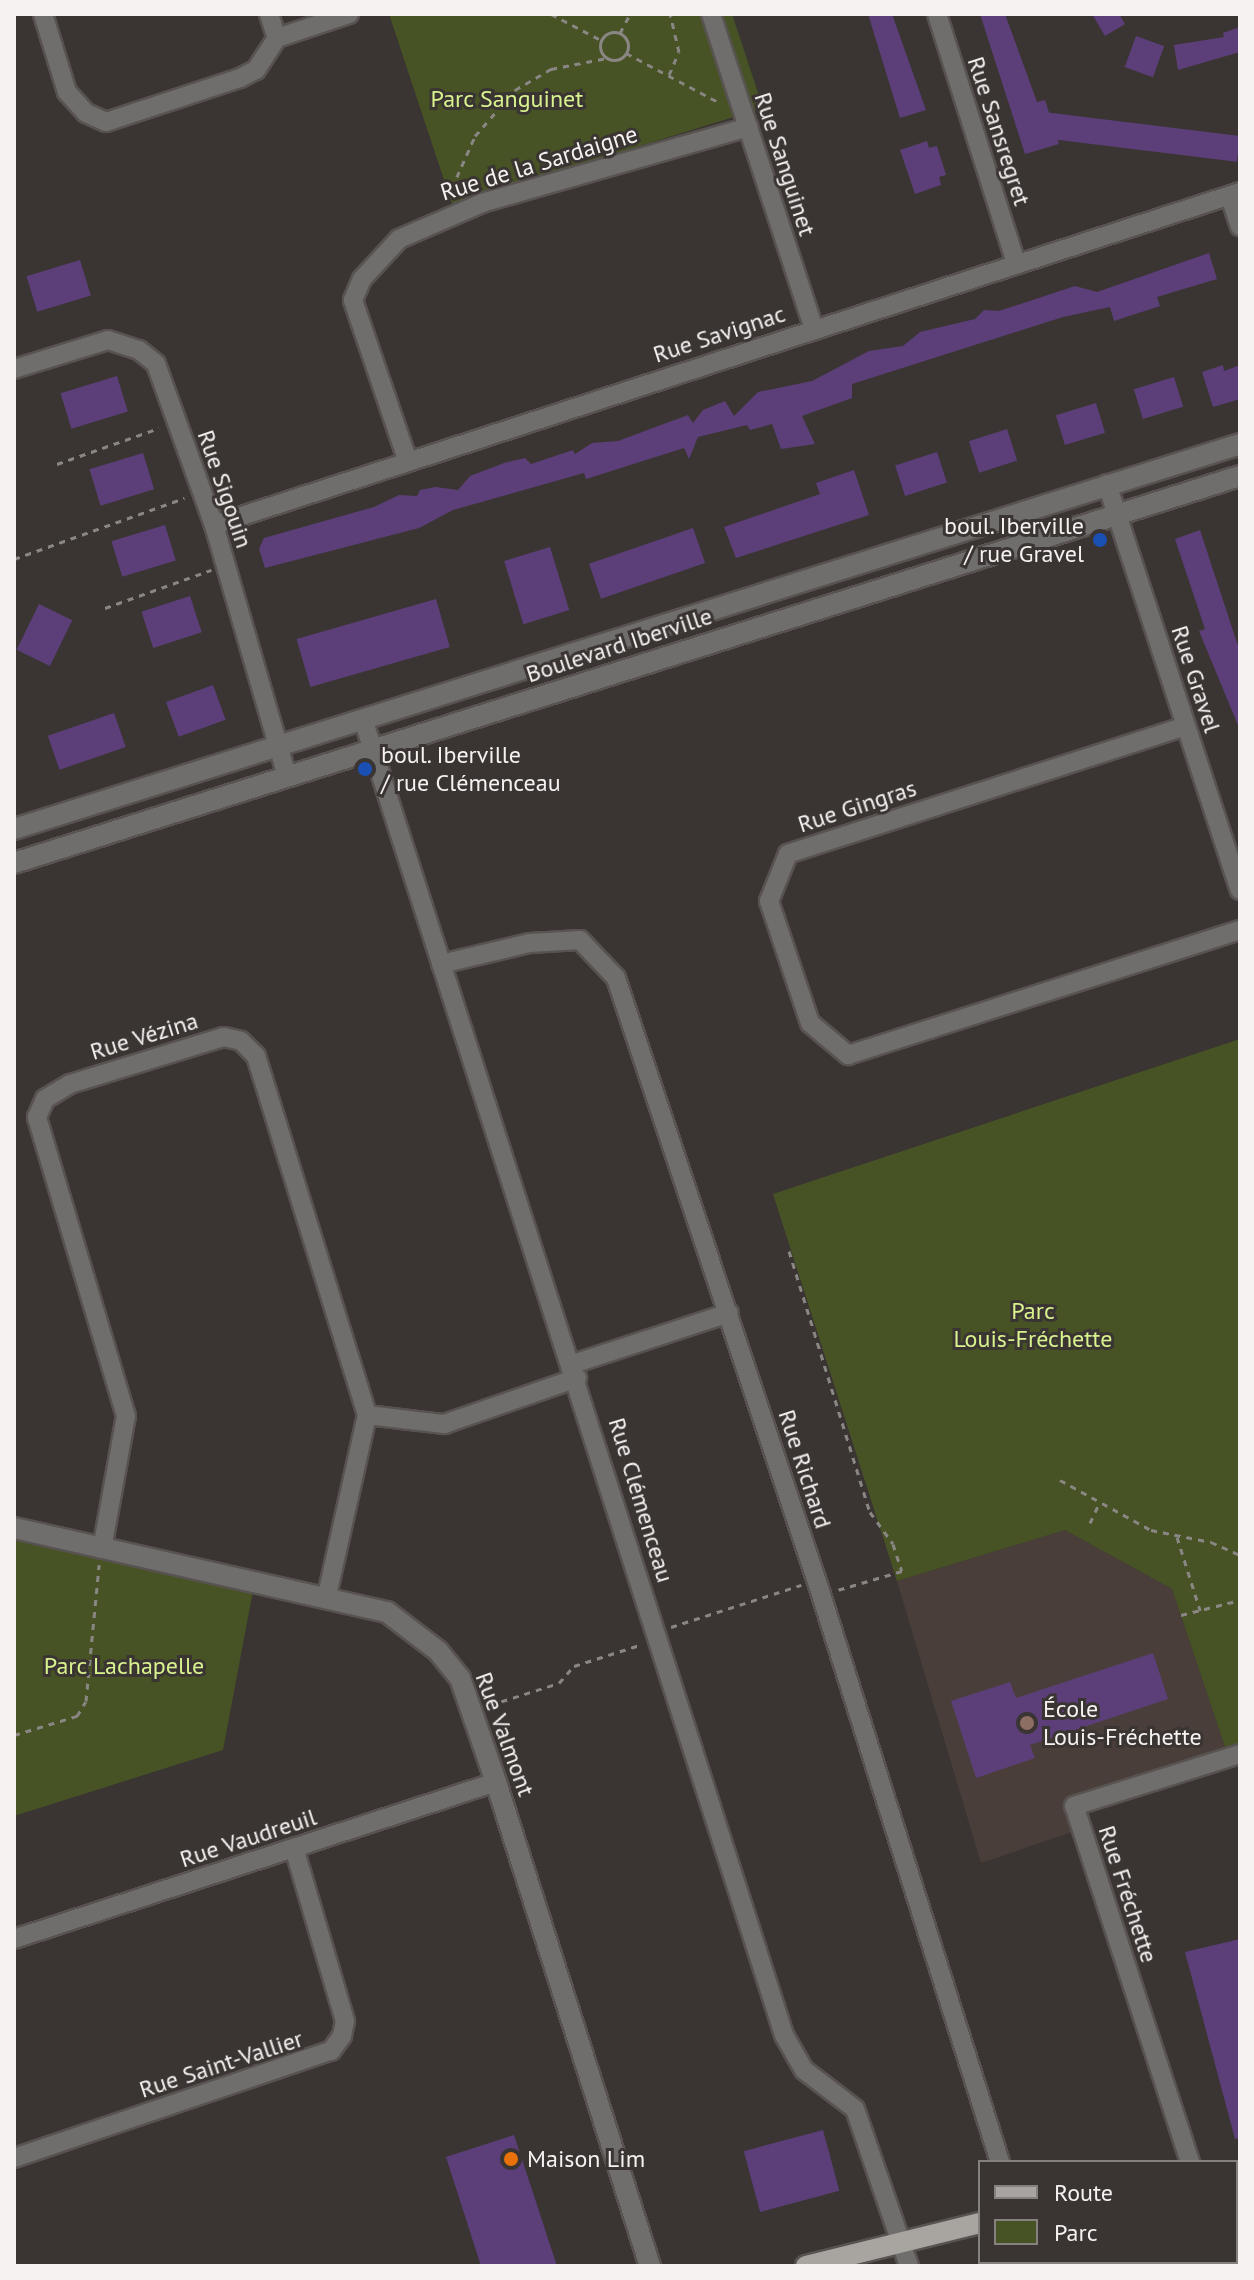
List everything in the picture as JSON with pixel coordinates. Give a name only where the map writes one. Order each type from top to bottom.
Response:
[{"type":"main road","points":[[806,2266],[901,2240],[978,2223]]},
{"type":"street","points":[[43,14],[67,92],[94,119],[106,122],[240,78],[256,70],[277,38],[349,14]]},
{"type":"street","points":[[269,14],[277,38]]},
{"type":"street","name":"Rue Sanguinet","points":[[711,14],[814,329]]},
{"type":"street","name":"Rue Sansregret","points":[[937,14],[1016,263]]},
{"type":"street","name":"Rue de la Sardaigne","points":[[407,459],[353,300],[362,279],[399,239],[439,218],[746,122]]},
{"type":"street","points":[[1235,194],[1240,226]]},
{"type":"street","name":"Rue Savignac","points":[[214,525],[407,459],[1235,194]]},
{"type":"street","name":"Rue Sigouin","points":[[14,369],[108,340],[139,350],[156,364],[214,525],[287,777]]},
{"type":"street","name":"Boulevard Iberville","points":[[14,829],[364,722],[1240,444]]},
{"type":"street","name":"Boulevard Iberville","points":[[14,863],[372,753],[1240,476]]},
{"type":"street","name":"Rue Gravel","points":[[1107,484],[1240,890]]},
{"type":"street","name":"Rue Clémenceau","points":[[364,722],[575,1371],[784,2035],[804,2070],[855,2109],[909,2266]]},
{"type":"street","name":"Rue Gingras","points":[[1186,726],[788,854],[769,901],[810,1023],[848,1055],[1240,930]]},
{"type":"street","name":"Rue Richard","points":[[441,964],[530,943],[580,940],[616,978],[729,1313],[999,2160]]},
{"type":"street","name":"Rue Vézina","points":[[102,1549],[126,1416],[37,1117],[45,1099],[70,1084],[224,1037],[241,1041],[256,1056],[367,1415],[327,1596]]},
{"type":"street","points":[[367,1415],[444,1424],[729,1313]]},
{"type":"street","name":"Rue Valmont","points":[[14,1528],[327,1596],[387,1612],[414,1629],[460,1678],[650,2266]]},
{"type":"street","name":"Rue Fréchette","points":[[1189,2160],[1074,1806],[1240,1754]]},
{"type":"street","name":"Rue Vaudreuil","points":[[14,1939],[496,1782]]},
{"type":"street","name":"Rue Saint-Vallier","points":[[14,2158],[331,2051],[342,2036],[345,2021],[294,1848]]},
{"type":"path","points":[[551,14],[601,40],[607,58]]},
{"type":"path","points":[[620,33],[630,14]]},
{"type":"path","points":[[669,76],[679,52],[670,14]]},
{"type":"path","points":[[601,40],[607,33],[620,33],[627,40],[626,53]]},
{"type":"path","points":[[626,53],[746,122]]},
{"type":"path","points":[[439,218],[475,136],[515,90],[551,69],[607,58],[615,60],[626,53]]},
{"type":"path","points":[[57,464],[176,421]]},
{"type":"path","points":[[14,559],[202,491]]},
{"type":"path","points":[[105,608],[225,565]]},
{"type":"path","points":[[471,1711],[559,1683],[574,1666],[658,1635],[818,1588],[902,1571],[893,1544],[870,1512],[789,1251]]},
{"type":"path","points":[[1060,1480],[1151,1530],[1211,1542],[1240,1555]]},
{"type":"path","points":[[1090,1523],[1100,1502]]},
{"type":"path","points":[[1177,1537],[1200,1610]]},
{"type":"path","points":[[14,1735],[77,1716],[86,1701],[92,1605],[102,1549]]},
{"type":"path","points":[[1181,1615],[1240,1600]]},
{"type":"shaded area","points":[[1065,1530],[1172,1589],[1229,1759],[1074,1806],[1081,1829],[981,1863],[897,1581]]},
{"type":"green space","name":"Parc Sanguinet","points":[[389,14],[732,14],[763,108],[452,204]]},
{"type":"green space","name":"Parc Louis-Fréchette","points":[[1240,1039],[1240,1756],[1229,1759],[1172,1589],[1065,1530],[897,1581],[773,1194]]},
{"type":"green space","name":"Parc Lachapelle","points":[[14,1528],[255,1580],[223,1750],[14,1816]]},
{"type":"building","points":[[868,14],[892,14],[926,110],[900,118]]},
{"type":"building","points":[[980,14],[1005,14],[1037,102],[1045,100],[1059,144],[1025,154]]},
{"type":"building","points":[[1092,14],[1119,14],[1125,24],[1105,36]]},
{"type":"building","points":[[1240,27],[1240,52],[1178,70],[1174,45],[1224,37],[1223,33]]},
{"type":"building","points":[[1136,36],[1164,46],[1153,77],[1125,67]]},
{"type":"building","points":[[1041,112],[1240,136],[1237,162],[1038,137]]},
{"type":"building","points":[[927,141],[929,148],[937,146],[946,175],[939,177],[941,185],[915,194],[900,150]]},
{"type":"building","points":[[1209,253],[1217,279],[1157,297],[1160,306],[1114,321],[1110,307],[1063,317],[852,384],[852,398],[802,416],[815,444],[781,449],[772,424],[750,430],[747,425],[698,437],[689,459],[684,448],[586,479],[584,473],[453,510],[419,528],[265,568],[259,549],[264,538],[374,507],[399,495],[417,496],[420,490],[436,487],[458,490],[470,476],[504,463],[525,458],[531,464],[573,450],[575,454],[592,443],[618,441],[688,415],[693,423],[703,410],[725,401],[734,416],[758,392],[812,381],[869,351],[903,346],[920,332],[975,319],[984,310],[999,311],[1075,286],[1097,292]]},
{"type":"building","points":[[80,260],[91,295],[37,312],[26,276]]},
{"type":"building","points":[[1223,365],[1224,371],[1240,365],[1240,399],[1213,407],[1202,372]]},
{"type":"building","points":[[117,376],[128,411],[71,429],[61,393]]},
{"type":"building","points":[[1174,377],[1183,407],[1143,419],[1134,389]]},
{"type":"building","points":[[1096,403],[1105,433],[1065,445],[1056,415]]},
{"type":"building","points":[[1007,429],[1017,460],[979,473],[969,441]]},
{"type":"building","points":[[937,452],[947,482],[905,496],[895,466]]},
{"type":"building","points":[[143,453],[154,489],[101,506],[89,469]]},
{"type":"building","points":[[854,470],[869,515],[736,558],[724,527],[820,494],[816,483]]},
{"type":"building","points":[[165,525],[176,560],[122,577],[111,541]]},
{"type":"building","points":[[693,528],[705,563],[601,599],[589,564]]},
{"type":"building","points":[[1200,530],[1240,652],[1240,730],[1199,631],[1205,629],[1175,539]]},
{"type":"building","points":[[550,547],[569,610],[523,624],[504,561]]},
{"type":"building","points":[[190,596],[202,632],[153,648],[141,612]]},
{"type":"building","points":[[436,599],[450,647],[310,687],[297,639]]},
{"type":"building","points":[[39,604],[72,620],[50,666],[17,650]]},
{"type":"building","points":[[213,685],[226,720],[179,737],[166,702]]},
{"type":"building","points":[[114,713],[126,747],[60,770],[48,736]]},
{"type":"building","name":"École Louis-Fréchette","points":[[1153,1653],[1168,1699],[1030,1745],[1035,1758],[976,1778],[951,1701],[1010,1682],[1016,1698]]},
{"type":"building","points":[[1240,1939],[1240,2138],[1235,2139],[1185,1952]]},
{"type":"building","points":[[823,2130],[839,2191],[760,2212],[744,2151]]},
{"type":"building","points":[[514,2135],[557,2266],[481,2266],[446,2157]]},
{"type":"place","name":"boul. Iberville / rue Gravel","points":[[1100,540]]},
{"type":"place","name":"boul. Iberville / rue Clémenceau","points":[[365,769]]},
{"type":"place","name":"École Louis-Fréchette","points":[[1027,1723]]},
{"type":"place","name":"Maison Lim","points":[[511,2159]]}]
